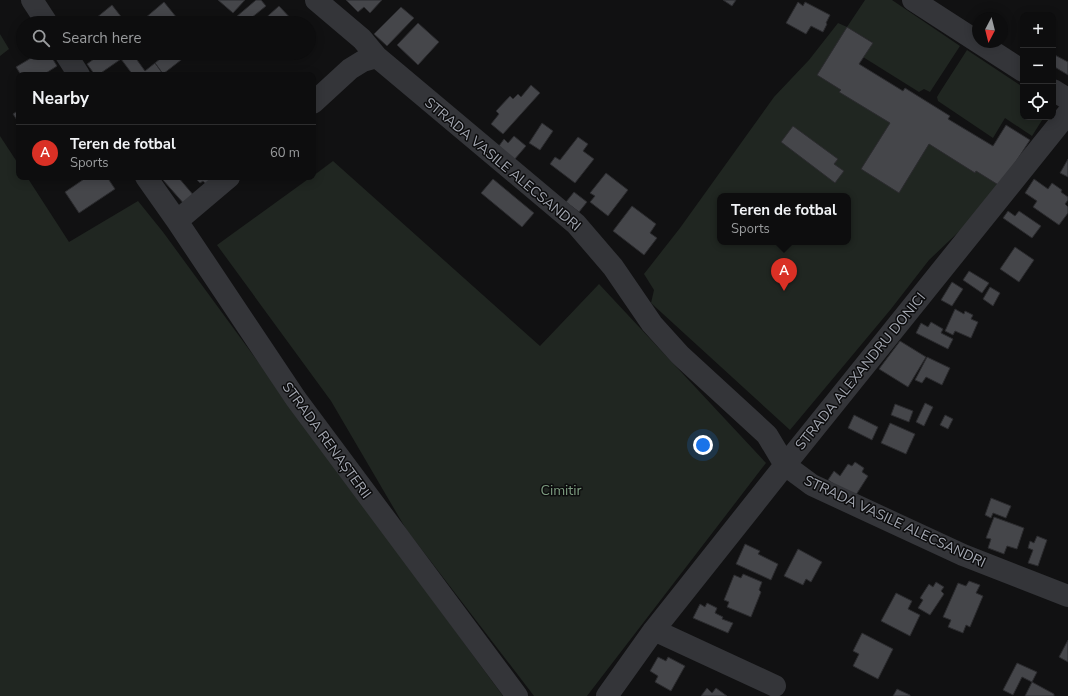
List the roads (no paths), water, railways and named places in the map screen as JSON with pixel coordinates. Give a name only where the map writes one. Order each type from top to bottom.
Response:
[{"type":"street","points":[[32,0],[42,16]]},
{"type":"street","name":"STRADA VASILE ALECSANDRI","points":[[316,0],[362,39],[376,57],[576,224],[613,267],[652,324],[680,355],[767,435],[785,465],[812,485],[861,508],[963,555],[1068,596]]},
{"type":"street","points":[[913,0],[972,38]]},
{"type":"street","points":[[988,48],[1020,68]]},
{"type":"street","points":[[316,99],[350,69],[363,61],[376,57]]},
{"type":"street","points":[[69,60],[77,72]]},
{"type":"street","points":[[1056,92],[1068,99]]},
{"type":"street","name":"STRADA ALEXANDRU DONICI","points":[[607,696],[654,630],[1068,113]]},
{"type":"street","name":"STRADA RENAȘTERII","points":[[148,180],[296,399],[517,696]]},
{"type":"street","points":[[177,221],[225,180]]},
{"type":"street","points":[[654,630],[775,686]]},
{"type":"place","name":"Teren de fotbal","points":[[784,291]]},
{"type":"park label","name":"Cimitir","points":[[561,490]]}]
